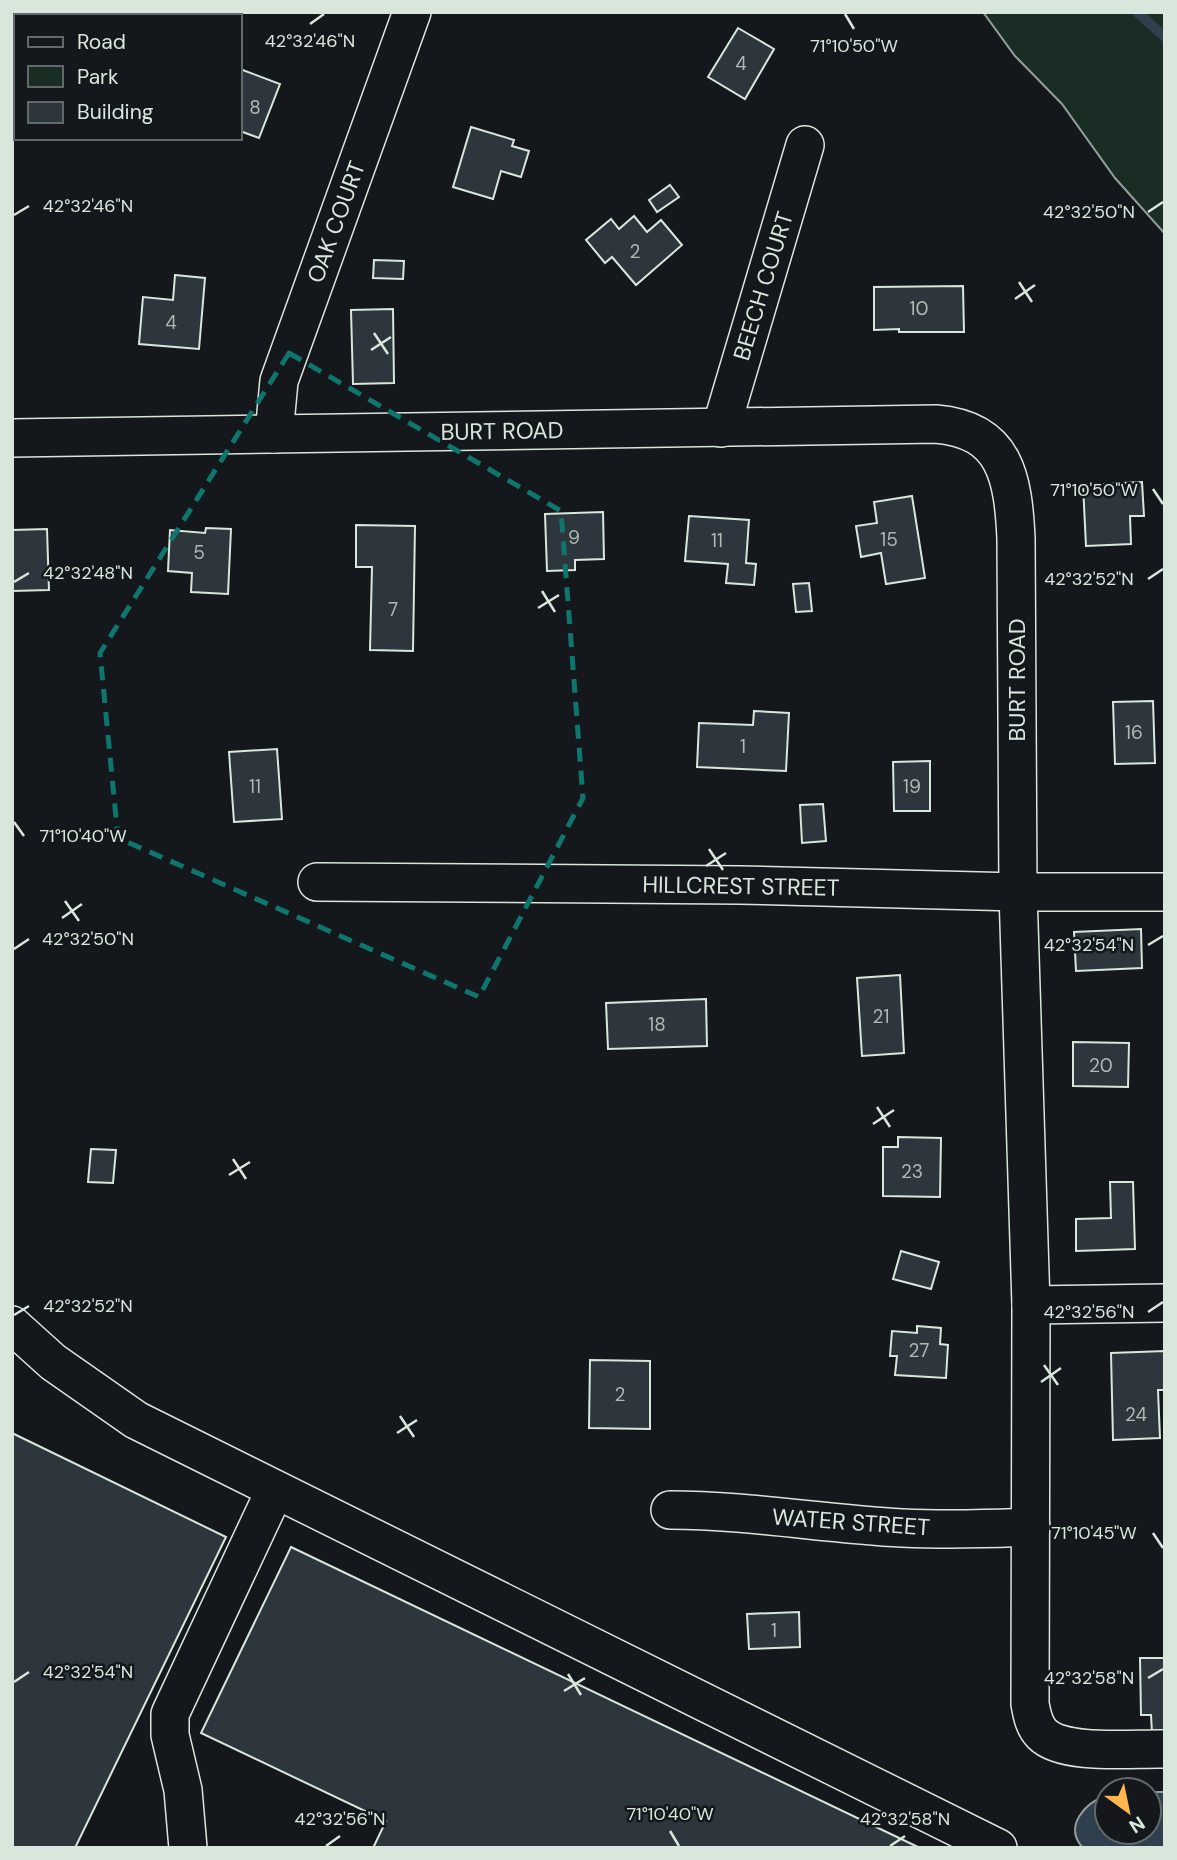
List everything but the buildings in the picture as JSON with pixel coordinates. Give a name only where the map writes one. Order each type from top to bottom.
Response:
[{"type":"street","name":"OAK COURT","points":[[274,434],[279,381],[411,12]]},
{"type":"street","name":"BEECH COURT","points":[[721,428],[805,145]]},
{"type":"street","name":"BURT ROAD","points":[[12,438],[955,425],[982,438],[1001,459],[1007,470],[1013,494],[1016,538],[1018,892],[1031,1305],[1030,1704],[1033,1720],[1041,1734],[1055,1743],[1073,1748],[1165,1748]]},
{"type":"street","name":"HILLCREST STREET","points":[[317,882],[1165,892]]},
{"type":"street","points":[[1031,1305],[1165,1303]]},
{"type":"street","points":[[12,1325],[53,1362],[136,1420]]},
{"type":"street","points":[[12,1354],[275,1490],[998,1848]]},
{"type":"street","points":[[188,1848],[183,1790],[170,1735],[170,1714],[275,1490]]},
{"type":"street","name":"WATER STREET","points":[[670,1510],[726,1512],[901,1528],[955,1530],[1031,1527]]},
{"type":"highlighted area","points":[[289,353],[561,511],[583,798],[479,997],[118,838],[100,653]]},
{"type":"green space","points":[[983,12],[1165,12],[1165,234],[1115,178],[1062,104],[1015,56]]},
{"type":"water","points":[[1165,1792],[1165,1848],[1083,1848],[1077,1840],[1076,1824],[1084,1809],[1093,1803],[1093,1846],[1163,1846]]},
{"type":"waterway","points":[[1137,12],[1165,37]]}]
